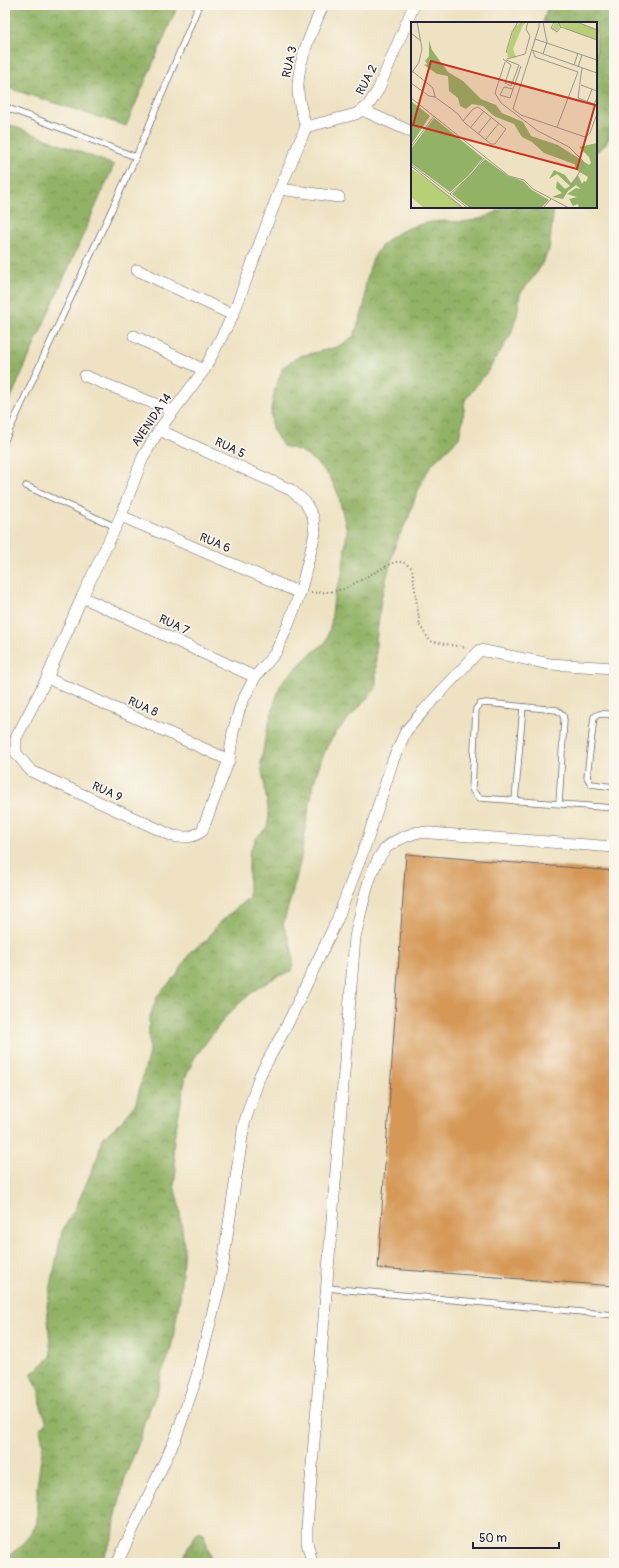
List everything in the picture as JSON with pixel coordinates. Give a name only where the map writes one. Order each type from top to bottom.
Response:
[{"type":"street","name":"RUA 3","points":[[306,126],[298,91],[299,72],[306,48],[323,5]]},
{"type":"street","name":"RUA 2","points":[[306,126],[356,114],[368,106],[378,90],[409,24],[414,5]]},
{"type":"street","points":[[362,110],[411,132]]},
{"type":"street","name":"AVENIDA 14","points":[[31,771],[16,753],[16,738],[47,678],[82,598],[121,516],[143,457],[159,430],[204,370],[233,315],[280,189],[306,126]]},
{"type":"street","points":[[280,189],[339,198]]},
{"type":"street","points":[[137,270],[233,315]]},
{"type":"street","points":[[134,336],[204,370]]},
{"type":"street","points":[[85,376],[173,411]]},
{"type":"street","name":"RUA 5","points":[[159,430],[291,490],[305,502],[313,517],[315,533],[300,594],[288,626],[276,652],[255,677],[241,704],[233,732],[229,760],[202,831],[195,836],[186,838],[173,836]]},
{"type":"street","name":"RUA 6","points":[[121,516],[300,594]]},
{"type":"street","name":"RUA 7","points":[[82,598],[255,677]]},
{"type":"street","points":[[117,1563],[176,1437],[196,1379],[220,1283],[244,1124],[260,1075],[287,1025],[337,920],[368,838],[393,760],[406,731],[480,650],[550,664],[614,668]]},
{"type":"street","name":"RUA 8","points":[[47,678],[229,760]]},
{"type":"street","name":"RUA 9","points":[[31,771],[173,836]]},
{"type":"street","points":[[312,1563],[307,1542],[307,1528],[355,938],[366,891],[375,866],[387,847],[402,837],[418,832],[614,847]]},
{"type":"lane","points":[[5,440],[136,157],[199,5]]},
{"type":"lane","points":[[5,107],[136,157]]},
{"type":"lane","points":[[26,486],[116,527]]},
{"type":"lane","points":[[559,804],[564,720],[563,715],[557,710],[486,703],[480,704],[476,709],[472,789],[480,798],[516,801],[614,808]]},
{"type":"lane","points":[[516,801],[523,707]]},
{"type":"lane","points":[[614,715],[596,714],[594,717],[587,777],[591,784],[614,787]]},
{"type":"lane","points":[[326,1288],[614,1315]]},
{"type":"path","points":[[300,594],[329,592],[344,589],[394,562],[403,562],[412,568],[420,626],[430,641],[480,650]]},
{"type":"green space","points":[[5,5],[178,5],[126,126],[5,87]]},
{"type":"green space","points":[[548,5],[614,5],[614,127],[606,144],[597,151],[597,22],[543,22]]},
{"type":"green space","points":[[5,123],[114,165],[5,411]]},
{"type":"green space","points":[[502,208],[554,208],[549,250],[538,271],[520,294],[517,315],[511,334],[488,371],[465,400],[459,438],[432,464],[423,479],[409,516],[396,542],[381,599],[376,642],[376,688],[331,739],[317,772],[294,888],[283,925],[290,942],[293,958],[292,971],[276,977],[259,987],[227,1015],[195,1057],[186,1076],[173,1150],[176,1169],[174,1186],[179,1205],[184,1246],[180,1297],[169,1356],[162,1372],[158,1390],[144,1422],[140,1440],[126,1474],[115,1519],[113,1537],[101,1563],[5,1563],[5,1558],[23,1545],[37,1523],[37,1487],[43,1444],[40,1429],[47,1422],[41,1407],[40,1391],[31,1374],[51,1357],[47,1306],[62,1231],[76,1207],[98,1156],[102,1138],[121,1122],[136,1103],[149,1052],[149,1019],[158,995],[177,975],[191,951],[207,940],[217,925],[249,897],[249,853],[257,837],[267,827],[269,816],[261,763],[265,739],[275,701],[281,683],[307,657],[326,642],[331,624],[334,597],[342,575],[347,531],[338,494],[330,477],[317,463],[301,451],[283,446],[272,429],[271,409],[275,389],[283,367],[300,356],[337,347],[354,336],[362,314],[365,301],[366,280],[370,267],[381,247],[389,239],[408,228],[431,222],[461,222],[484,218]]},
{"type":"green space","points":[[199,1531],[204,1534],[212,1563],[180,1563],[193,1539]]},
{"type":"building","points":[[406,854],[614,871],[614,1286],[378,1268]]}]
